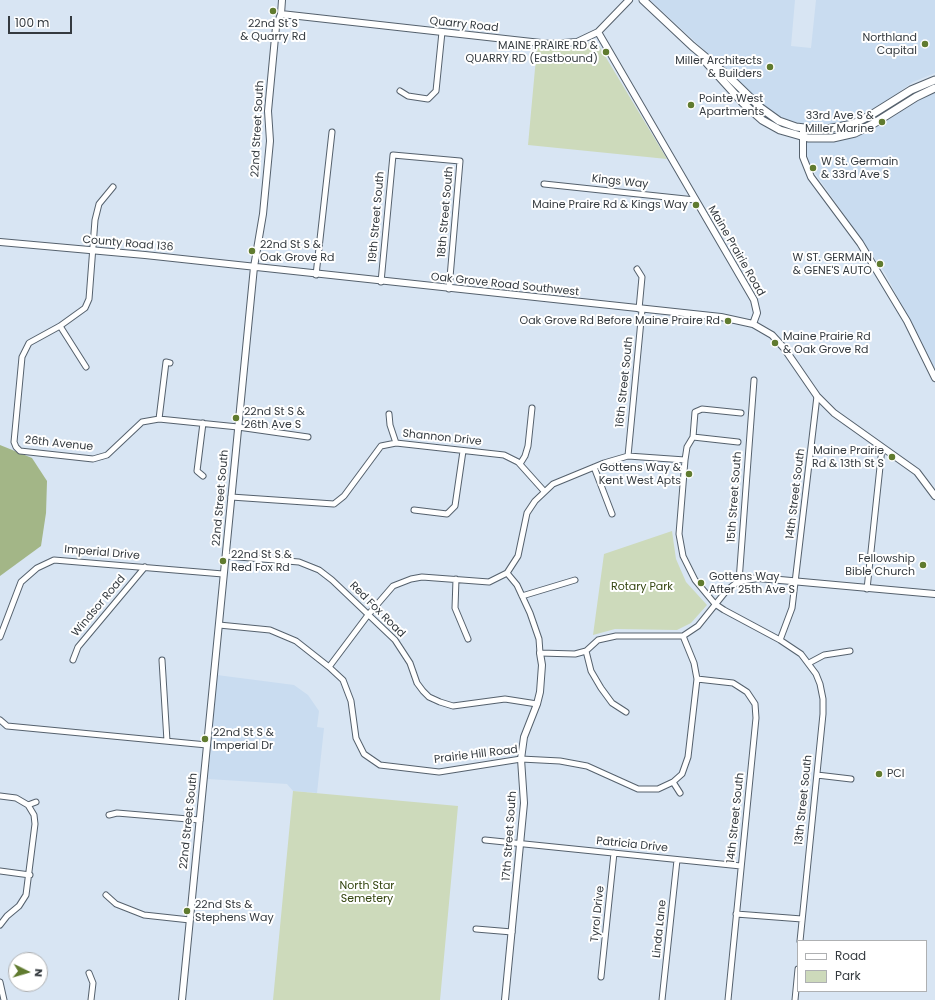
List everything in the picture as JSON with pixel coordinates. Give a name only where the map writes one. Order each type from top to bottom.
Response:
[{"type":"main road","points":[[643,0],[692,46],[728,76],[766,113],[779,121],[803,129],[827,130],[853,124],[871,115],[911,90],[935,80]]},
{"type":"main road","points":[[692,46],[750,110],[775,128],[802,137],[827,138],[855,133],[873,124],[916,97],[935,88]]},
{"type":"street","name":"22nd Street South","points":[[182,1000],[254,268],[263,214],[270,141],[268,111],[276,27],[281,14],[282,0]]},
{"type":"street","name":"Quarry Road","points":[[281,14],[550,44],[577,42],[598,32],[629,0]]},
{"type":"street","points":[[400,91],[408,96],[428,98],[436,92],[442,32]]},
{"type":"street","name":"Maine Prairie Road","points":[[598,32],[754,300],[757,313],[753,324]]},
{"type":"street","points":[[803,129],[803,157],[811,177],[860,243],[890,290],[935,378]]},
{"type":"street","points":[[316,275],[332,132]]},
{"type":"street","name":"19th Street South","points":[[381,282],[393,155],[460,161]]},
{"type":"street","name":"18th Street South","points":[[449,289],[460,161]]},
{"type":"street","name":"Kings Way","points":[[544,184],[695,200]]},
{"type":"street","points":[[86,367],[60,326],[85,308],[89,299],[95,220],[99,204],[113,187]]},
{"type":"street","name":"County Road 136","points":[[0,242],[254,268]]},
{"type":"street","name":"Oak Grove Road Southwest","points":[[254,268],[720,317],[753,324]]},
{"type":"street","name":"16th Street South","points":[[628,456],[641,309],[642,277],[636,269]]},
{"type":"street","points":[[753,324],[772,335],[784,348],[817,396],[834,413],[917,472],[935,496]]},
{"type":"street","name":"26th Avenue","points":[[60,326],[29,343],[22,357],[14,442],[20,451],[93,459],[107,455],[142,422],[159,419],[238,427],[308,437]]},
{"type":"street","points":[[159,419],[166,362],[170,363]]},
{"type":"street","name":"15th Street South","points":[[739,581],[754,380]]},
{"type":"street","name":"14th Street South","points":[[780,640],[792,608],[796,583],[817,396]]},
{"type":"street","points":[[520,464],[525,456],[528,446],[532,408]]},
{"type":"street","name":"13th Street South","points":[[741,413],[702,409],[695,412],[693,437],[687,447],[685,460],[679,534],[683,556],[695,580],[715,604],[734,616],[780,640],[801,654],[809,663],[820,684],[823,699],[817,775],[800,940]]},
{"type":"street","points":[[389,414],[390,425],[396,443]]},
{"type":"street","points":[[202,423],[198,472],[203,476]]},
{"type":"street","points":[[693,437],[738,442]]},
{"type":"street","name":"Shannon Drive","points":[[231,497],[334,504],[344,496],[382,446],[396,443],[504,455],[520,464],[544,491]]},
{"type":"street","points":[[867,589],[882,448]]},
{"type":"street","points":[[414,510],[447,514],[456,506],[463,451]]},
{"type":"street","points":[[329,667],[368,615],[393,586],[411,578],[422,577],[489,582],[507,573],[518,556],[528,513],[544,491],[558,482],[594,467],[628,456],[685,460]]},
{"type":"street","points":[[594,467],[612,514]]},
{"type":"street","name":"Red Fox Road","points":[[226,556],[300,562],[319,570],[332,580],[395,640],[410,663],[417,683],[429,697],[453,706],[505,699],[537,704]]},
{"type":"street","name":"Imperial Drive","points":[[0,637],[21,582],[38,568],[54,560],[223,574]]},
{"type":"street","name":"Windsor Road","points":[[73,660],[78,647],[145,567]]},
{"type":"street","points":[[507,573],[522,596],[535,626],[540,653],[575,654],[586,651],[598,640],[616,636],[683,636],[698,626],[731,586],[739,581],[758,578],[796,583],[935,594]]},
{"type":"street","points":[[456,579],[455,608],[468,639]]},
{"type":"street","points":[[522,596],[575,580]]},
{"type":"street","name":"Prairie Hill Road","points":[[218,625],[270,630],[296,641],[343,680],[351,701],[356,738],[364,754],[380,765],[439,772],[521,760],[560,761],[587,766],[638,789],[658,789],[672,782],[682,774],[688,757],[697,679]]},
{"type":"street","points":[[683,636],[694,663],[697,679]]},
{"type":"street","points":[[586,651],[592,671],[601,688],[612,703],[626,712]]},
{"type":"street","points":[[809,663],[824,655],[850,651]]},
{"type":"street","name":"17th Street South","points":[[504,1000],[524,803],[521,760],[524,737],[537,704],[541,679],[540,653]]},
{"type":"street","points":[[162,660],[167,741]]},
{"type":"street","name":"14th Street South","points":[[697,679],[733,683],[747,692],[754,704],[756,718],[728,1000]]},
{"type":"street","points":[[0,720],[7,726],[207,745]]},
{"type":"street","points":[[817,775],[851,779]]},
{"type":"street","points":[[672,782],[680,793]]},
{"type":"street","points":[[0,796],[16,798],[28,805],[34,815],[35,824],[30,875],[26,895],[19,906],[7,916],[0,925]]},
{"type":"street","points":[[28,805],[36,802]]},
{"type":"street","points":[[109,815],[117,813],[200,820]]},
{"type":"street","name":"Patricia Drive","points":[[485,840],[741,866]]},
{"type":"street","name":"Tyrol Drive","points":[[601,977],[614,853]]},
{"type":"street","name":"Linda Lane","points":[[662,1000],[677,860]]},
{"type":"street","points":[[0,872],[30,875]]},
{"type":"street","points":[[106,895],[116,904],[144,916],[190,920]]},
{"type":"street","points":[[736,914],[802,919]]},
{"type":"street","points":[[476,929],[512,932]]},
{"type":"street","points":[[89,973],[93,983],[92,1000]]},
{"type":"street","points":[[795,1000],[797,979]]},
{"type":"street","points":[[0,982],[4,1000]]},
{"type":"shaded area","points":[[650,0],[795,0],[791,46],[811,48],[816,0],[935,0],[935,73],[913,82],[881,105],[852,121],[827,126],[806,126],[787,121],[768,109]]},
{"type":"shaded area","points":[[935,91],[935,369],[885,273],[810,166],[806,151],[807,140],[840,138]]},
{"type":"shaded area","points":[[217,675],[294,685],[308,695],[319,711],[317,727],[324,728],[317,793],[293,791],[287,784],[208,779]]},
{"type":"green space","points":[[596,41],[667,159],[528,145],[537,47],[568,49]]},
{"type":"green space","points":[[0,445],[32,458],[47,481],[46,513],[41,546],[0,576]]},
{"type":"green space","name":"Rotary Park","points":[[672,531],[676,559],[686,582],[707,605],[691,623],[677,630],[615,629],[593,635],[604,554]]},
{"type":"green space","name":"North Star Semetery","points":[[293,791],[458,806],[440,1000],[273,1000]]},
{"type":"place","name":"22nd St S & Quarry Rd","points":[[273,11]]},
{"type":"place","name":"Northland Capital","points":[[925,44]]},
{"type":"place","name":"MAINE PRAIRE RD & QUARRY RD (Eastbound)","points":[[606,52]]},
{"type":"place","name":"Miller Architects & Builders","points":[[770,67]]},
{"type":"place","name":"Pointe West Apartments","points":[[691,105]]},
{"type":"place","name":"33rd Ave S & Miller Marine","points":[[882,122]]},
{"type":"place","name":"W St. Germain & 33rd Ave S","points":[[813,168]]},
{"type":"place","name":"Maine Praire Rd & Kings Way","points":[[696,205]]},
{"type":"place","name":"22nd St S & Oak Grove Rd","points":[[252,251]]},
{"type":"place","name":"W ST. GERMAIN & GENE'S AUTO","points":[[880,264]]},
{"type":"place","name":"Oak Grove Rd Before Maine Praire Rd","points":[[728,321]]},
{"type":"place","name":"Maine Prairie Rd & Oak Grove Rd","points":[[775,343]]},
{"type":"place","name":"22nd St S & 26th Ave S","points":[[236,418]]},
{"type":"place","name":"Maine Prairie Rd & 13th St S","points":[[892,457]]},
{"type":"place","name":"Gottens Way & Kent West Apts","points":[[689,474]]},
{"type":"place","name":"22nd St S & Red Fox Rd","points":[[223,561]]},
{"type":"place","name":"Fellowship Bible Church","points":[[923,565]]},
{"type":"place","name":"Gottens Way After 25th Ave S","points":[[701,583]]},
{"type":"place","name":"22nd St S & Imperial Dr","points":[[205,739]]},
{"type":"place","name":"PCI","points":[[879,774]]},
{"type":"place","name":"22nd Sts & Stephens Way","points":[[187,911]]}]
